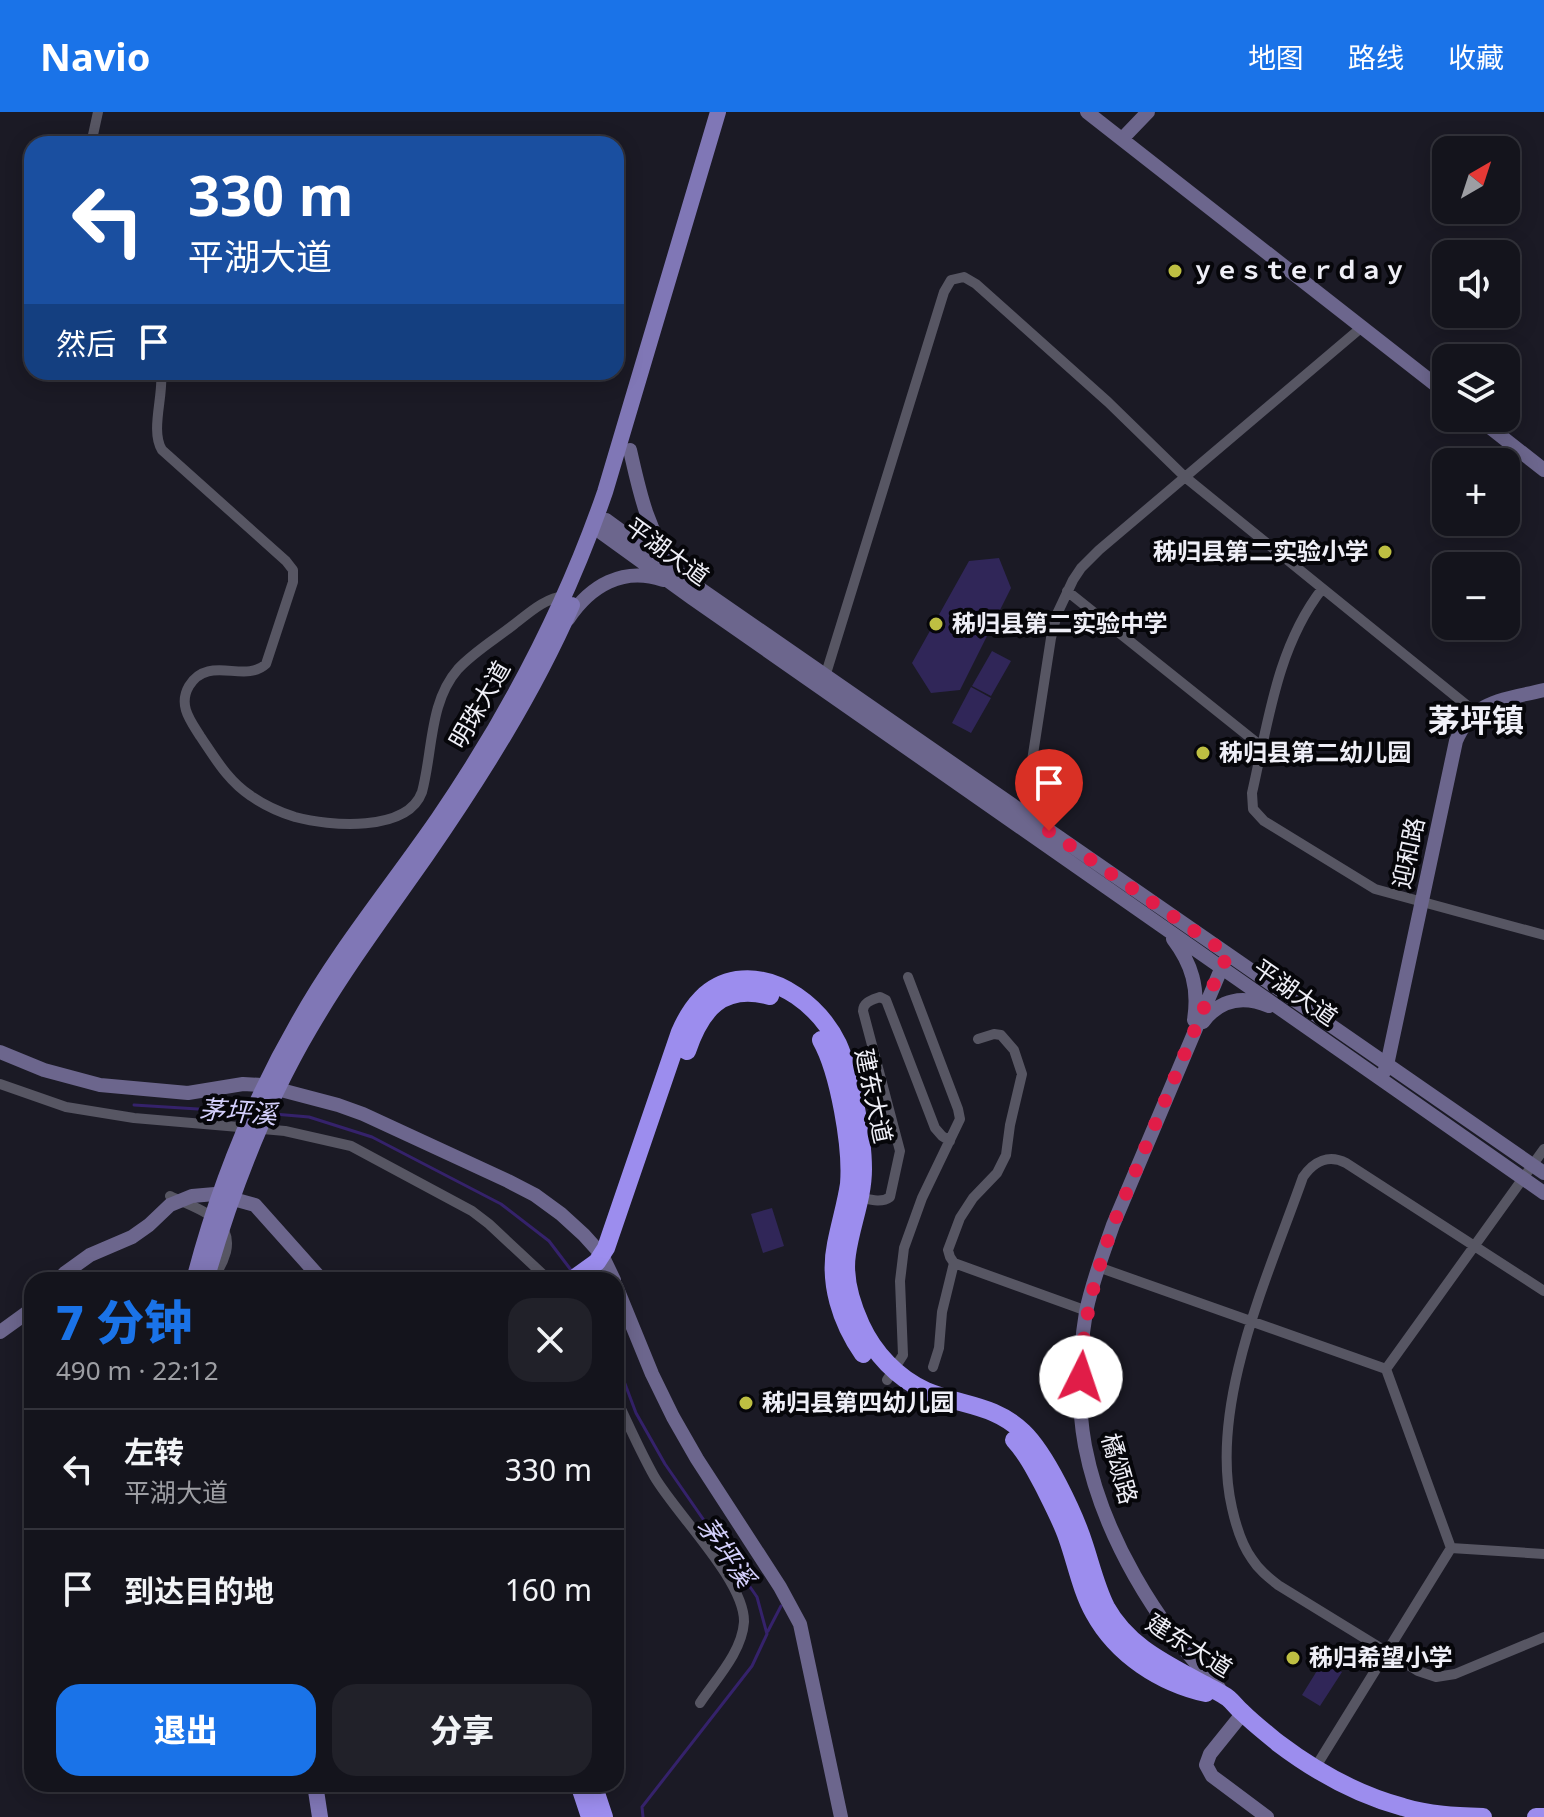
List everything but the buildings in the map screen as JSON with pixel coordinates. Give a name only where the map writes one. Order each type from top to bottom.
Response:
[{"type":"highway","name":"建东大道","points":[[600,1271],[621,1245],[692,1036],[705,1014],[724,997],[749,992],[774,997],[795,1009],[813,1026],[831,1059],[846,1130],[854,1196],[834,1255],[833,1269],[837,1297],[859,1348],[867,1360],[891,1375],[904,1378],[926,1391],[990,1410],[1026,1435],[1043,1458],[1073,1514],[1105,1605],[1126,1635],[1156,1658],[1229,1699]]},
{"type":"highway","name":"建东大道","points":[[891,1375],[898,1389],[923,1403],[985,1421],[1017,1443],[1060,1518],[1093,1611],[1116,1644],[1167,1680],[1186,1689],[1229,1699]]},
{"type":"highway","name":"橘颂路","points":[[1229,1699],[1278,1743],[1315,1768],[1361,1792],[1404,1808],[1447,1816],[1483,1817]]},
{"type":"highway","points":[[582,1792],[590,1817]]},
{"type":"highway","points":[[596,1792],[604,1817]]},
{"type":"highway","points":[[1536,1817],[1544,1817]]},
{"type":"main road","name":"明珠大道","points":[[211,1272],[227,1213],[278,1088],[378,912],[514,695],[601,525],[718,112]]},
{"type":"main road","name":"明珠大道","points":[[197,1272],[227,1177],[266,1083],[316,993],[447,825],[498,748],[560,633],[630,450],[729,112]]},
{"type":"main road","points":[[1087,112],[1432,382]]},
{"type":"main road","points":[[1122,139],[1148,112]]},
{"type":"main road","points":[[1496,432],[1544,470]]},
{"type":"main road","points":[[630,450],[645,510],[655,535],[669,559],[696,593]]},
{"type":"main road","name":"平湖大道","points":[[601,525],[1225,961],[1387,1065],[1538,1169]]},
{"type":"main road","points":[[560,633],[584,598],[600,585],[619,578],[638,575],[657,578],[696,593]]},
{"type":"main road","points":[[1475,712],[1493,702],[1544,690]]},
{"type":"main road","name":"迎和路","points":[[1381,1079],[1387,1065],[1451,757],[1461,730],[1475,712]]},
{"type":"main road","name":"平湖大道","points":[[1022,820],[1165,929],[1225,961],[1290,1016],[1544,1193]]},
{"type":"main road","points":[[1165,929],[1189,963],[1194,978],[1195,1010],[1189,1043]]},
{"type":"main road","name":"橘颂路","points":[[1225,961],[1098,1267],[1087,1311],[1081,1355],[1080,1400],[1085,1446],[1097,1490],[1134,1575],[1158,1615],[1229,1699]]},
{"type":"main road","points":[[1189,1043],[1206,1017],[1216,1007],[1229,1001],[1243,999],[1258,1002],[1290,1016]]},
{"type":"main road","points":[[0,1052],[44,1070],[100,1085],[188,1093],[253,1084],[338,1105],[521,1187],[548,1204],[573,1224],[600,1271]]},
{"type":"main road","points":[[66,1272],[90,1255],[132,1237],[149,1225],[175,1198],[215,1194],[255,1205],[315,1272]]},
{"type":"main road","points":[[624,1306],[652,1374],[679,1428],[780,1587],[800,1624],[841,1817]]},
{"type":"main road","points":[[0,1332],[24,1315]]},
{"type":"main road","points":[[1156,1658],[1166,1661],[1173,1658],[1179,1642]]},
{"type":"main road","points":[[1243,1713],[1210,1754],[1206,1765],[1212,1776],[1267,1817]]},
{"type":"main road","points":[[316,1792],[320,1817]]},
{"type":"main road","points":[[326,1792],[331,1817]]},
{"type":"street","points":[[93,136],[98,112]]},
{"type":"street","points":[[823,682],[944,292],[951,280],[964,277],[976,284],[1108,402],[1185,477],[1475,712]]},
{"type":"street","points":[[1022,820],[1051,638],[1057,614],[1081,568],[1362,327]]},
{"type":"street","points":[[161,380],[157,436],[162,450],[293,570],[293,582],[266,664],[256,671],[219,669],[206,672],[193,680],[185,694],[188,717],[221,768],[240,788],[262,803],[297,817],[333,824],[373,822],[406,813],[416,804],[422,792],[437,712],[453,675],[475,653],[549,599],[565,596]]},
{"type":"street","points":[[1322,589],[1305,614],[1280,670],[1251,801],[1253,809],[1366,884],[1385,893],[1544,935]]},
{"type":"street","points":[[1067,591],[1262,747]]},
{"type":"street","points":[[891,1375],[904,1349],[900,1281],[904,1248],[922,1198],[960,1119],[908,977]]},
{"type":"street","points":[[854,1196],[879,1201],[890,1197],[900,1151],[863,1011],[866,1003],[880,997],[886,1000],[935,1128],[950,1141]]},
{"type":"street","points":[[978,1039],[1001,1035],[1014,1050],[1022,1074],[1006,1155],[997,1173],[973,1198],[960,1218],[948,1250],[950,1257],[954,1263],[1087,1311]]},
{"type":"street","points":[[0,1084],[66,1107],[134,1118],[285,1131],[351,1146],[472,1211],[540,1272]]},
{"type":"street","points":[[1386,1369],[1523,1179],[1538,1169],[1544,1149]]},
{"type":"street","points":[[1544,1291],[1346,1163],[1334,1158],[1316,1163],[1303,1177],[1252,1322],[1234,1386],[1226,1454],[1228,1489],[1241,1542],[1250,1558],[1278,1585],[1387,1652],[1427,1675],[1446,1677],[1544,1637]]},
{"type":"street","points":[[175,1198],[209,1214],[225,1230],[227,1245],[217,1272]]},
{"type":"street","points":[[933,1367],[954,1263]]},
{"type":"street","points":[[1098,1267],[1386,1369]]},
{"type":"street","points":[[1386,1369],[1451,1548]]},
{"type":"street","points":[[624,1414],[654,1476],[724,1571],[740,1600],[744,1621],[739,1643],[700,1703]]},
{"type":"street","points":[[1315,1768],[1451,1548]]},
{"type":"street","points":[[1451,1548],[1544,1554]]},
{"type":"shaded area","points":[[999,558],[1011,588],[960,690],[931,693],[912,663],[969,561]]},
{"type":"shaded area","points":[[992,651],[1011,661],[991,696],[972,686]]},
{"type":"shaded area","points":[[971,687],[991,698],[971,733],[952,723]]},
{"type":"shaded area","points":[[772,1208],[784,1246],[763,1253],[751,1214]]},
{"type":"shaded area","points":[[1323,1661],[1342,1672],[1320,1706],[1302,1695]]},
{"type":"waterway","name":"茅坪溪","points":[[134,1105],[246,1112]]},
{"type":"waterway","name":"茅坪溪","points":[[274,1114],[309,1117],[372,1137],[501,1204],[549,1241],[571,1270]]},
{"type":"waterway","name":"茅坪溪","points":[[624,1381],[636,1413],[665,1464],[757,1597],[767,1634],[752,1666],[642,1807],[643,1817]]},
{"type":"waterway","points":[[768,1631],[781,1606]]},
{"type":"place","name":"ｙｅｓｔｅｒｄａｙ","points":[[1175,271]]},
{"type":"place","name":"秭归县第二实验小学","points":[[1385,552]]},
{"type":"place","name":"秭归县第二实验中学","points":[[936,624]]},
{"type":"place","name":"秭归县第二幼儿园","points":[[1203,753]]},
{"type":"place","name":"秭归县第四幼儿园","points":[[746,1403]]},
{"type":"place","name":"秭归希望小学","points":[[1293,1658]]},
{"type":"district","name":"茅坪镇","points":[[1476,721]]},
{"type":"route","points":[[1049,831],[1229,955],[1221,967],[1098,1267],[1087,1311],[1081,1377]]}]
